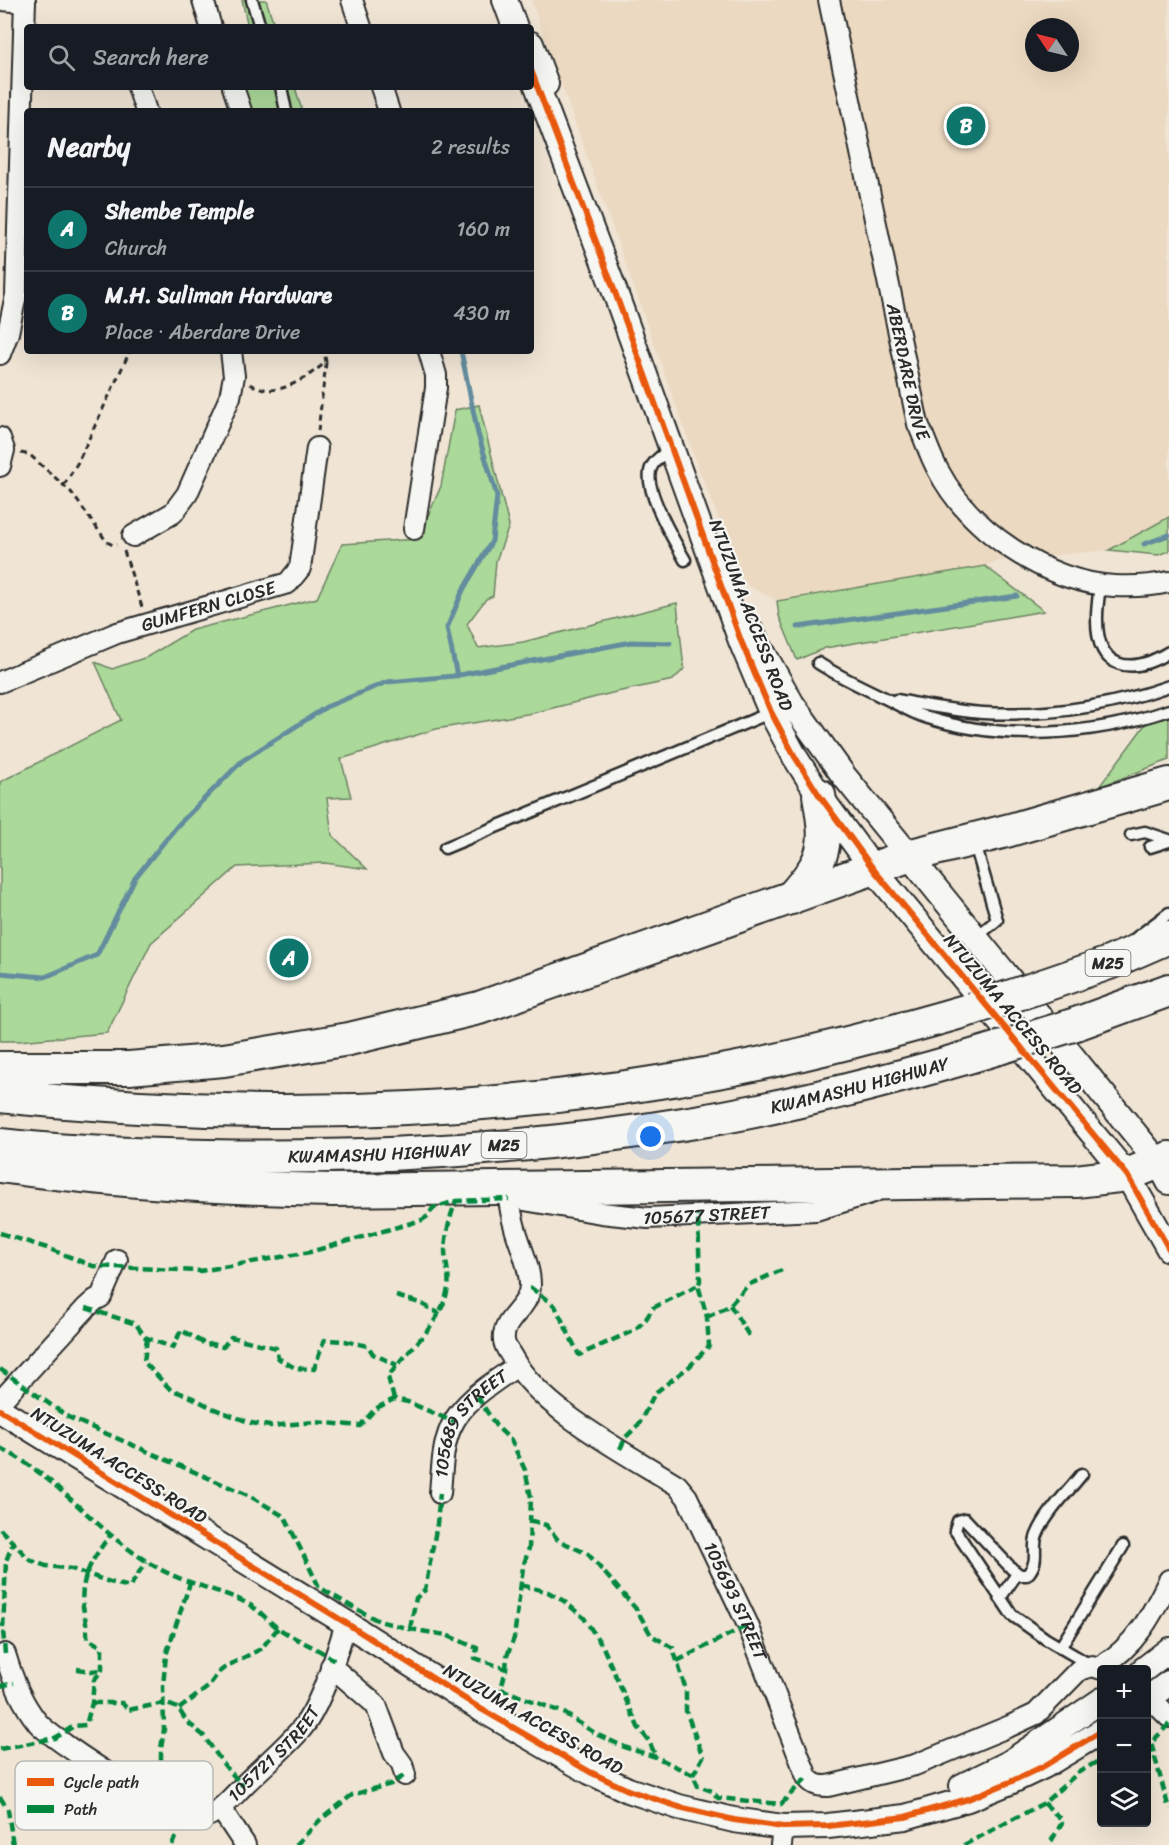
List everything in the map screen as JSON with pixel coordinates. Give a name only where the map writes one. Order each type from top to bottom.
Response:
[{"type":"main road","points":[[0,1068],[129,1068],[224,1060],[349,1040],[479,1008],[874,870],[908,856],[973,840],[1169,784]]},
{"type":"main road","points":[[791,898],[819,863],[825,832],[819,795]]},
{"type":"main road","name":"M25","points":[[0,1096],[163,1109],[249,1111],[387,1108],[543,1097],[732,1069],[869,1038],[972,1009],[1045,985],[1109,963],[1169,937]]},
{"type":"main road","name":"KWAMASHU HIGHWAY","points":[[0,1145],[149,1155],[323,1157],[418,1154],[588,1138],[684,1124],[771,1107],[933,1068],[1076,1024],[1169,990]]},
{"type":"main road","points":[[0,1166],[66,1176],[211,1187],[508,1193],[1076,1181],[1127,1176],[1166,1168]]},
{"type":"street","points":[[2,0],[25,1],[25,24]]},
{"type":"street","points":[[203,0],[210,24]]},
{"type":"street","points":[[352,0],[360,24]]},
{"type":"street","points":[[505,0],[514,24]]},
{"type":"street","points":[[515,0],[524,24]]},
{"type":"street","name":"ABERDARE DRIVE","points":[[829,0],[918,424],[938,471],[961,505],[1004,544],[1030,560],[1072,578],[1100,584],[1148,586],[1169,582]]},
{"type":"street","points":[[534,52],[675,445]]},
{"type":"street","points":[[534,78],[675,445],[781,708]]},
{"type":"street","points":[[0,354],[8,333],[16,294],[23,174],[24,88]]},
{"type":"street","points":[[139,90],[145,108]]},
{"type":"street","points":[[234,90],[240,108]]},
{"type":"street","points":[[382,90],[388,108]]},
{"type":"street","points":[[129,540],[173,513],[187,494],[230,397],[234,376],[231,354]]},
{"type":"street","points":[[414,529],[436,388],[436,375],[430,354]]},
{"type":"street","name":"GUMFERN CLOSE","points":[[0,682],[117,633],[288,583],[300,568],[317,448]]},
{"type":"street","name":"NTUZUMA ACCESS ROAD","points":[[781,708],[795,757],[819,795],[874,870],[1127,1176],[1169,1249]]},
{"type":"street","name":"NTUZUMA ACCESS ROAD","points":[[781,708],[844,776],[1166,1168]]},
{"type":"street","name":"105693 STREET","points":[[508,1193],[530,1287],[527,1302],[511,1319],[504,1335],[504,1343],[517,1366],[540,1394],[567,1415],[677,1485],[687,1497],[748,1625],[807,1777],[816,1785],[828,1786],[915,1765],[1025,1720],[1036,1714],[1079,1670],[1097,1668]]},
{"type":"street","points":[[0,1402],[86,1308],[101,1297],[117,1260]]},
{"type":"street","name":"105689 STREET","points":[[440,1492],[445,1450],[454,1422],[471,1401],[517,1366]]},
{"type":"street","name":"NTUZUMA ACCESS ROAD","points":[[0,1410],[481,1709],[590,1772],[628,1790],[704,1814],[782,1836],[873,1819],[905,1817],[968,1799],[999,1786],[1044,1766],[1097,1733]]},
{"type":"street","points":[[1104,1665],[1117,1658],[1130,1644],[1151,1615],[1169,1580]]},
{"type":"street","name":"105721 STREET","points":[[213,1813],[221,1809],[302,1728],[313,1711],[346,1623]]},
{"type":"street","points":[[1150,1665],[1169,1650]]},
{"type":"street","name":"105721 STREET","points":[[5,1654],[19,1695],[30,1713],[55,1738],[90,1761]]},
{"type":"street","points":[[331,1666],[376,1706],[405,1775]]},
{"type":"street","points":[[1153,1694],[1169,1717]]},
{"type":"street","name":"NTUZUMA ACCESS ROAD","points":[[873,1819],[925,1802],[1008,1763],[1097,1703]]},
{"type":"street","points":[[221,1809],[245,1845]]},
{"type":"lane","points":[[252,0],[259,24]]},
{"type":"lane","points":[[282,90],[285,108]]},
{"type":"lane","points":[[675,445],[654,462],[650,468],[650,477],[659,513],[685,560]]},
{"type":"lane","points":[[1100,584],[1097,618],[1099,638],[1104,653],[1117,664],[1133,666],[1152,662],[1169,651]]},
{"type":"lane","points":[[818,663],[857,686],[924,717],[986,731],[1029,734],[1087,729],[1169,710]]},
{"type":"lane","points":[[884,698],[982,713],[1023,713],[1099,706],[1135,698],[1169,686]]},
{"type":"lane","points":[[445,848],[781,708]]},
{"type":"lane","points":[[1131,835],[1145,832],[1169,841]]},
{"type":"lane","points":[[973,840],[997,920],[975,938]]},
{"type":"lane","points":[[1150,847],[1169,841]]},
{"type":"lane","points":[[1109,963],[1169,913]]},
{"type":"lane","points":[[1082,1474],[1054,1508],[1037,1534],[1035,1542],[1037,1556],[1030,1572],[1024,1576],[1017,1574],[969,1522],[962,1519],[958,1521],[955,1530],[1012,1615],[1060,1648],[1097,1667]]},
{"type":"lane","points":[[1060,1648],[1123,1546]]},
{"type":"lane","points":[[1000,1598],[1017,1574]]},
{"type":"path","points":[[64,485],[78,462],[129,354]]},
{"type":"path","points":[[317,448],[326,362],[325,354]]},
{"type":"path","points":[[253,385],[266,390],[296,383],[326,362]]},
{"type":"path","points":[[1,452],[30,455],[64,485],[107,542]]},
{"type":"path","points":[[129,540],[124,551],[147,623]]},
{"type":"shaded area","points":[[531,0],[1169,0],[1169,551],[1158,555],[1109,550],[999,561],[985,566],[777,601],[745,584],[699,470]]},
{"type":"green space","points":[[242,0],[266,0],[274,24],[247,24]]},
{"type":"green space","points":[[239,90],[296,90],[301,108],[246,108]]},
{"type":"green space","points":[[479,405],[509,526],[496,561],[493,596],[486,599],[467,624],[478,648],[523,642],[677,603],[684,669],[673,680],[533,713],[436,729],[341,759],[351,797],[327,798],[332,835],[367,869],[325,863],[237,867],[151,943],[107,1033],[0,1041],[0,782],[121,720],[95,662],[112,669],[147,657],[192,630],[317,598],[342,544],[418,539],[441,486],[455,410]]},
{"type":"green space","points":[[1169,517],[1169,551],[1158,555],[1109,550]]},
{"type":"green space","points":[[985,566],[1044,611],[825,648],[797,660],[779,616],[777,601]]},
{"type":"green space","points":[[1169,715],[1169,760],[1099,787],[1147,722]]},
{"type":"waterway","points":[[457,676],[447,628],[463,590],[492,541],[497,496],[478,434],[462,354]]},
{"type":"waterway","points":[[1144,544],[1169,535]]},
{"type":"waterway","points":[[798,627],[1017,596]]},
{"type":"waterway","points":[[0,973],[45,977],[97,955],[135,878],[177,826],[242,761],[326,707],[387,682],[454,676],[631,642],[670,643]]},
{"type":"marked path","points":[[0,1233],[93,1266],[200,1271],[310,1252],[422,1220],[433,1208],[456,1201],[509,1199]]},
{"type":"marked path","points":[[394,1399],[388,1377],[424,1335],[445,1300],[448,1287],[446,1244],[456,1201]]},
{"type":"marked path","points":[[620,1449],[626,1437],[639,1424],[655,1393],[690,1366],[709,1346],[707,1317],[698,1285],[700,1281],[698,1215]]},
{"type":"marked path","points":[[707,1317],[729,1306],[748,1285],[784,1269]]},
{"type":"marked path","points":[[530,1287],[555,1306],[579,1355],[635,1330],[653,1308],[698,1285]]},
{"type":"marked path","points":[[396,1296],[420,1303],[440,1314]]},
{"type":"marked path","points":[[730,1305],[751,1339]]},
{"type":"marked path","points":[[86,1308],[136,1324],[145,1337],[173,1348],[181,1330],[207,1345],[223,1347],[231,1337],[276,1348],[278,1358],[295,1368],[314,1369],[324,1340],[345,1341],[368,1346],[373,1354],[397,1365]]},
{"type":"marked path","points":[[147,1338],[144,1362],[170,1389],[251,1423],[270,1426],[315,1422],[360,1426],[375,1409],[394,1399],[408,1402],[454,1422]]},
{"type":"marked path","points":[[0,1369],[68,1417],[250,1496],[285,1517],[319,1587],[379,1621],[446,1635],[477,1648],[475,1658],[506,1669],[501,1689],[564,1713],[598,1735],[627,1748],[656,1757],[693,1775],[698,1786],[712,1791],[718,1798],[781,1804],[807,1777]]},
{"type":"marked path","points":[[477,1396],[496,1426],[511,1440],[525,1470],[531,1497],[529,1548],[523,1567],[514,1638],[507,1656],[506,1669]]},
{"type":"marked path","points":[[0,1448],[37,1471],[143,1559],[176,1577],[243,1601],[254,1607],[278,1628],[334,1660]]},
{"type":"marked path","points":[[410,1629],[416,1598],[425,1590],[440,1493]]},
{"type":"marked path","points":[[530,1520],[546,1525],[558,1540],[588,1554],[637,1610],[651,1635],[673,1648],[686,1690],[686,1711],[703,1757],[693,1775]]},
{"type":"marked path","points":[[0,1529],[30,1560],[46,1566],[72,1569],[130,1587],[146,1561]]},
{"type":"marked path","points":[[0,1749],[55,1738],[74,1726],[86,1725],[92,1703],[94,1680],[102,1670],[102,1647],[88,1639],[83,1607],[83,1586],[89,1568],[111,1534]]},
{"type":"marked path","points":[[5,1654],[3,1630],[6,1561],[13,1543]]},
{"type":"marked path","points":[[161,1761],[166,1655],[190,1583]]},
{"type":"marked path","points":[[521,1585],[548,1592],[564,1601],[584,1618],[603,1647],[638,1727],[649,1741],[656,1757]]},
{"type":"marked path","points":[[677,1661],[748,1625]]},
{"type":"marked path","points":[[179,1709],[208,1687],[219,1672],[227,1666],[261,1649],[278,1628]]},
{"type":"marked path","points":[[77,1669],[102,1670]]},
{"type":"marked path","points":[[0,1686],[14,1683]]},
{"type":"marked path","points":[[92,1703],[122,1703],[128,1710],[164,1703],[178,1708],[187,1722],[203,1735],[225,1766],[243,1786]]},
{"type":"marked path","points":[[1169,1724],[1151,1743],[1169,1809]]},
{"type":"marked path","points":[[964,1845],[1044,1803],[1079,1772],[1097,1762]]},
{"type":"marked path","points":[[296,1845],[320,1820],[352,1795],[391,1784],[405,1775]]},
{"type":"marked path","points":[[0,1797],[8,1810],[13,1845]]},
{"type":"marked path","points":[[1044,1803],[1063,1821],[1049,1845]]},
{"type":"marked path","points":[[172,1845],[178,1830]]},
{"type":"cycle path","points":[[534,78],[612,284],[741,641],[771,712],[795,757],[819,795],[874,870],[1127,1175],[1169,1249]]},
{"type":"cycle path","points":[[0,1410],[481,1709],[590,1772],[628,1790],[679,1807],[734,1820],[783,1827],[828,1826],[905,1817],[968,1799],[1010,1782],[1044,1766],[1097,1734]]},
{"type":"place","name":"M.H. Suliman Hardware","points":[[966,126]]},
{"type":"place","name":"Shembe Temple","points":[[289,958]]}]
